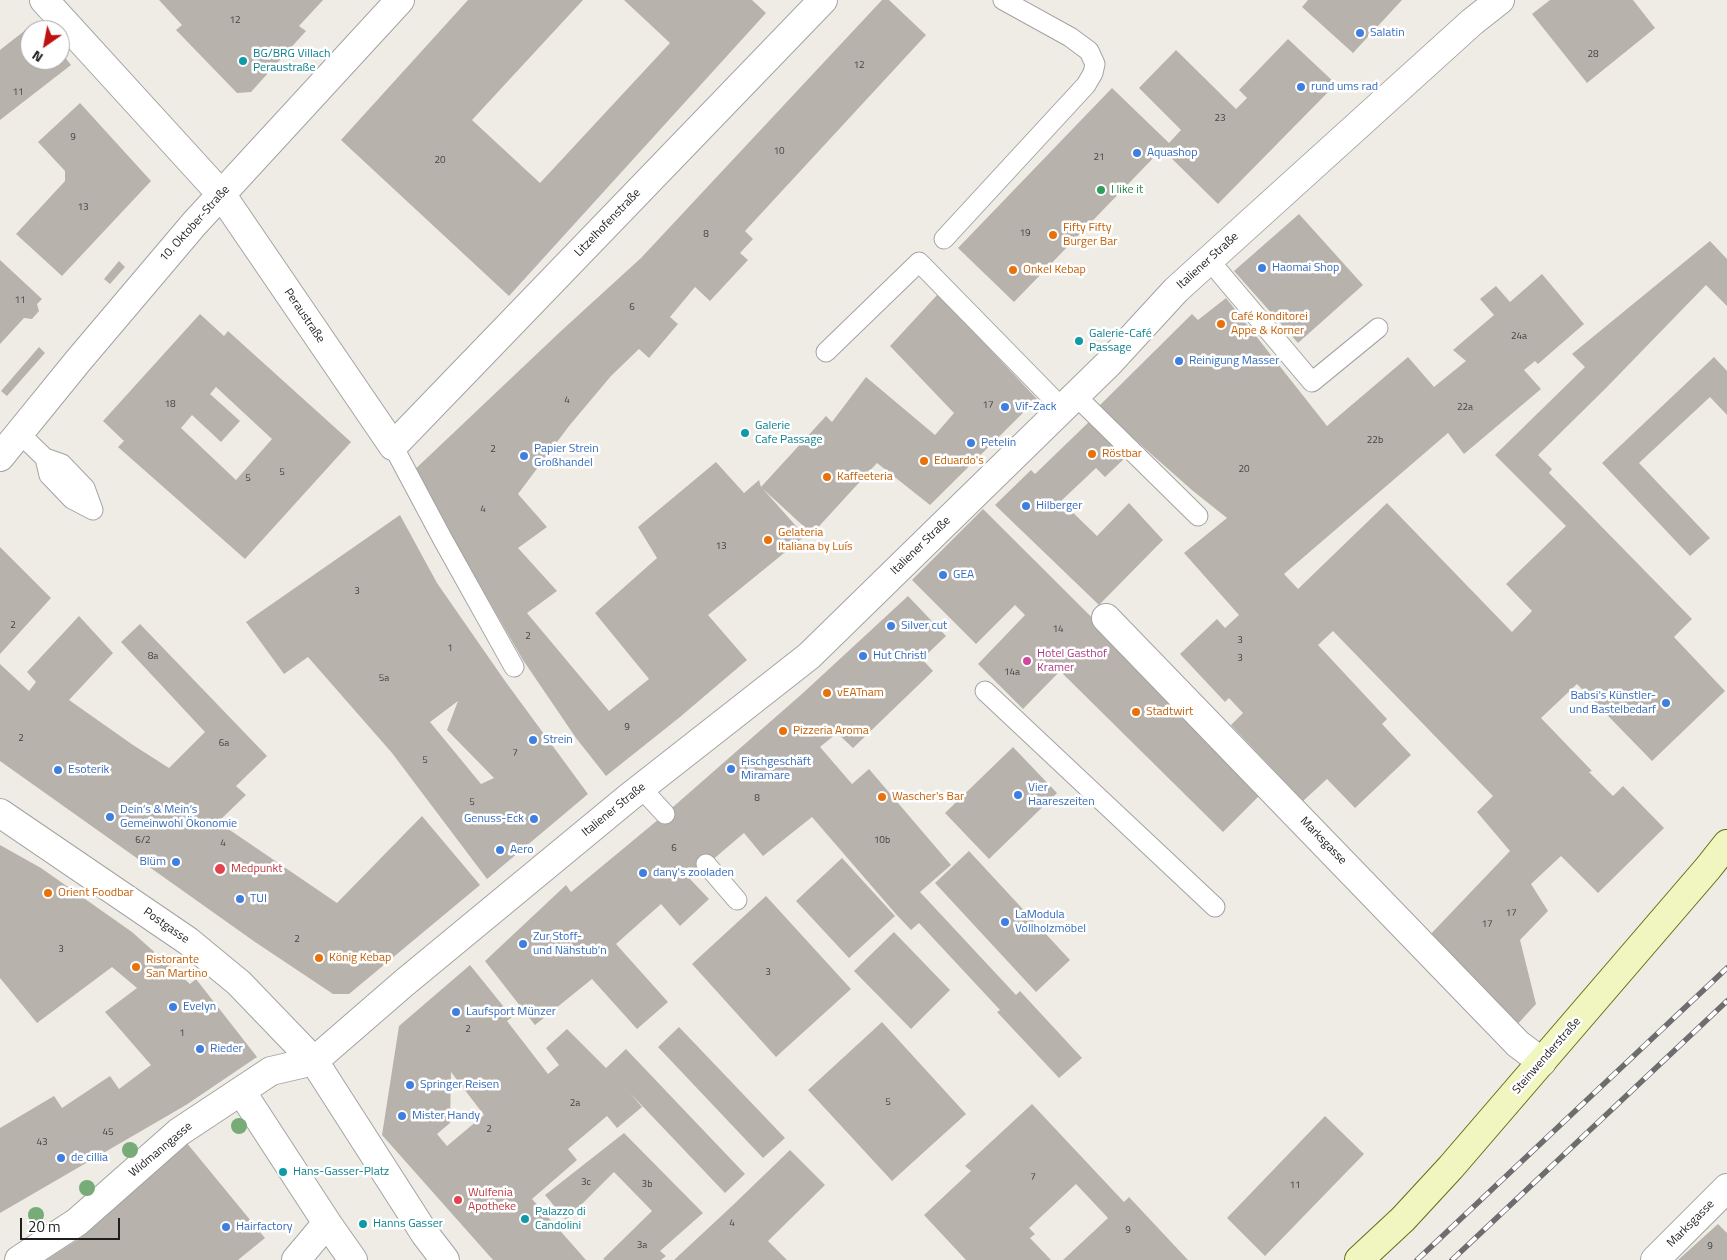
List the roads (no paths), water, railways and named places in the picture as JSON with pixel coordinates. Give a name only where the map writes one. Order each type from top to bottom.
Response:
[{"type":"main road","name":"Steinwenderstraße","points":[[1358,1260],[1403,1219],[1451,1168],[1727,844]]},
{"type":"street","name":"Peraustraße","points":[[44,0],[221,194],[393,446]]},
{"type":"street","name":"10. Oktober-Straße","points":[[0,457],[100,334],[194,224],[400,0]]},
{"type":"street","name":"Litzelhofenstraße","points":[[393,446],[823,0]]},
{"type":"street","name":"Italiener Straße","points":[[314,1061],[404,983],[641,788],[809,656],[1108,364],[1176,290],[1464,28],[1500,0]]},
{"type":"street","name":"Marksgasse","points":[[1106,618],[1518,1044],[1542,1062]]},
{"type":"street","name":"Postgasse","points":[[0,813],[188,941],[239,983],[314,1061]]},
{"type":"street","name":"Widmanngasse","points":[[19,1260],[76,1222],[179,1132],[271,1071],[314,1061]]},
{"type":"street","points":[[314,1061],[425,1234],[445,1260]]},
{"type":"street","points":[[241,1091],[353,1260]]},
{"type":"street","name":"Marksgasse","points":[[1655,1260],[1727,1188]]},
{"type":"street","points":[[296,1260],[327,1223]]},
{"type":"lane","points":[[944,239],[1086,85],[1093,73],[1095,64],[1089,51],[1070,36],[1003,0]]},
{"type":"lane","points":[[1209,260],[1312,382],[1378,328]]},
{"type":"lane","points":[[826,352],[919,262],[1069,402],[1198,516]]},
{"type":"lane","points":[[19,433],[45,458]]},
{"type":"lane","name":"Peraustraße","points":[[393,446],[514,667]]},
{"type":"lane","points":[[985,692],[1215,907]]},
{"type":"lane","points":[[641,788],[664,814]]},
{"type":"lane","points":[[706,864],[737,900]]},
{"type":"railway","points":[[1417,1260],[1727,968]]},
{"type":"railway","points":[[1452,1260],[1727,1001]]},
{"type":"place","name":"Salatin","points":[[1360,33]]},
{"type":"place","name":"BG/BRG Villach Peraustraße","points":[[243,61]]},
{"type":"place","name":"rund ums rad","points":[[1301,87]]},
{"type":"place","name":"Aquashop","points":[[1137,153]]},
{"type":"place","name":"I like it","points":[[1101,190]]},
{"type":"place","name":"Fifty Fifty Burger Bar","points":[[1053,235]]},
{"type":"place","name":"Haomai Shop","points":[[1262,268]]},
{"type":"place","name":"Onkel Kebap","points":[[1013,270]]},
{"type":"place","name":"Café Konditorei Appe & Korner","points":[[1221,324]]},
{"type":"place","name":"Galerie-Café Passage","points":[[1079,341]]},
{"type":"place","name":"Reinigung Masser","points":[[1179,361]]},
{"type":"place","name":"Vif-Zack","points":[[1005,407]]},
{"type":"place","name":"Galerie Cafe Passage","points":[[745,433]]},
{"type":"place","name":"Petelin","points":[[971,443]]},
{"type":"place","name":"Röstbar","points":[[1092,454]]},
{"type":"place","name":"Papier Strein Großhandel","points":[[524,456]]},
{"type":"place","name":"Eduardo's","points":[[924,461]]},
{"type":"place","name":"Kaffeeteria","points":[[827,477]]},
{"type":"place","name":"Hilberger","points":[[1026,506]]},
{"type":"place","name":"Gelateria Italiana by Luís","points":[[768,540]]},
{"type":"place","name":"GEA","points":[[943,575]]},
{"type":"place","name":"Silver cut","points":[[891,626]]},
{"type":"place","name":"Hut Christl","points":[[863,656]]},
{"type":"place","name":"Hotel Gasthof Kramer","points":[[1027,661]]},
{"type":"place","name":"vEATnam","points":[[827,693]]},
{"type":"place","name":"Babsi's Künstler- und Bastelbedarf","points":[[1666,703]]},
{"type":"place","name":"Stadtwirt","points":[[1136,712]]},
{"type":"place","name":"Pizzeria Aroma","points":[[783,731]]},
{"type":"place","name":"Strein","points":[[533,740]]},
{"type":"place","name":"Fischgeschäft Miramare","points":[[731,769]]},
{"type":"place","name":"Esoterik","points":[[58,770]]},
{"type":"place","name":"Vier Haareszeiten","points":[[1018,795]]},
{"type":"place","name":"Wascher's Bar","points":[[882,797]]},
{"type":"place","name":"Dein‘s & Mein‘s Gemeinwohl Ökonomie","points":[[110,817]]},
{"type":"place","name":"Genuss-Eck","points":[[534,819]]},
{"type":"place","name":"Aero","points":[[500,850]]},
{"type":"place","name":"Blüm","points":[[176,862]]},
{"type":"place","name":"Medpunkt","points":[[220,869]]},
{"type":"place","name":"dany's zooladen","points":[[643,873]]},
{"type":"place","name":"Orient Foodbar","points":[[48,893]]},
{"type":"place","name":"TUI","points":[[240,899]]},
{"type":"place","name":"LaModula Vollholzmöbel","points":[[1005,922]]},
{"type":"place","name":"Zur Stoff- und Nähstub'n","points":[[523,944]]},
{"type":"place","name":"König Kebap","points":[[319,958]]},
{"type":"place","name":"Ristorante San Martino","points":[[136,967]]},
{"type":"place","name":"Evelyn","points":[[173,1007]]},
{"type":"place","name":"Laufsport Münzer","points":[[456,1012]]},
{"type":"place","name":"Rieder","points":[[200,1049]]},
{"type":"place","name":"Springer Reisen","points":[[410,1085]]},
{"type":"place","name":"Mister Handy","points":[[402,1116]]},
{"type":"place","name":"de cillia","points":[[61,1158]]},
{"type":"place","name":"Hans-Gasser-Platz","points":[[283,1172]]},
{"type":"place","name":"Wulfenia Apotheke","points":[[458,1200]]},
{"type":"place","name":"Palazzo di Candolini","points":[[525,1219]]},
{"type":"place","name":"Hanns Gasser","points":[[363,1224]]},
{"type":"place","name":"Hairfactory","points":[[226,1227]]}]
